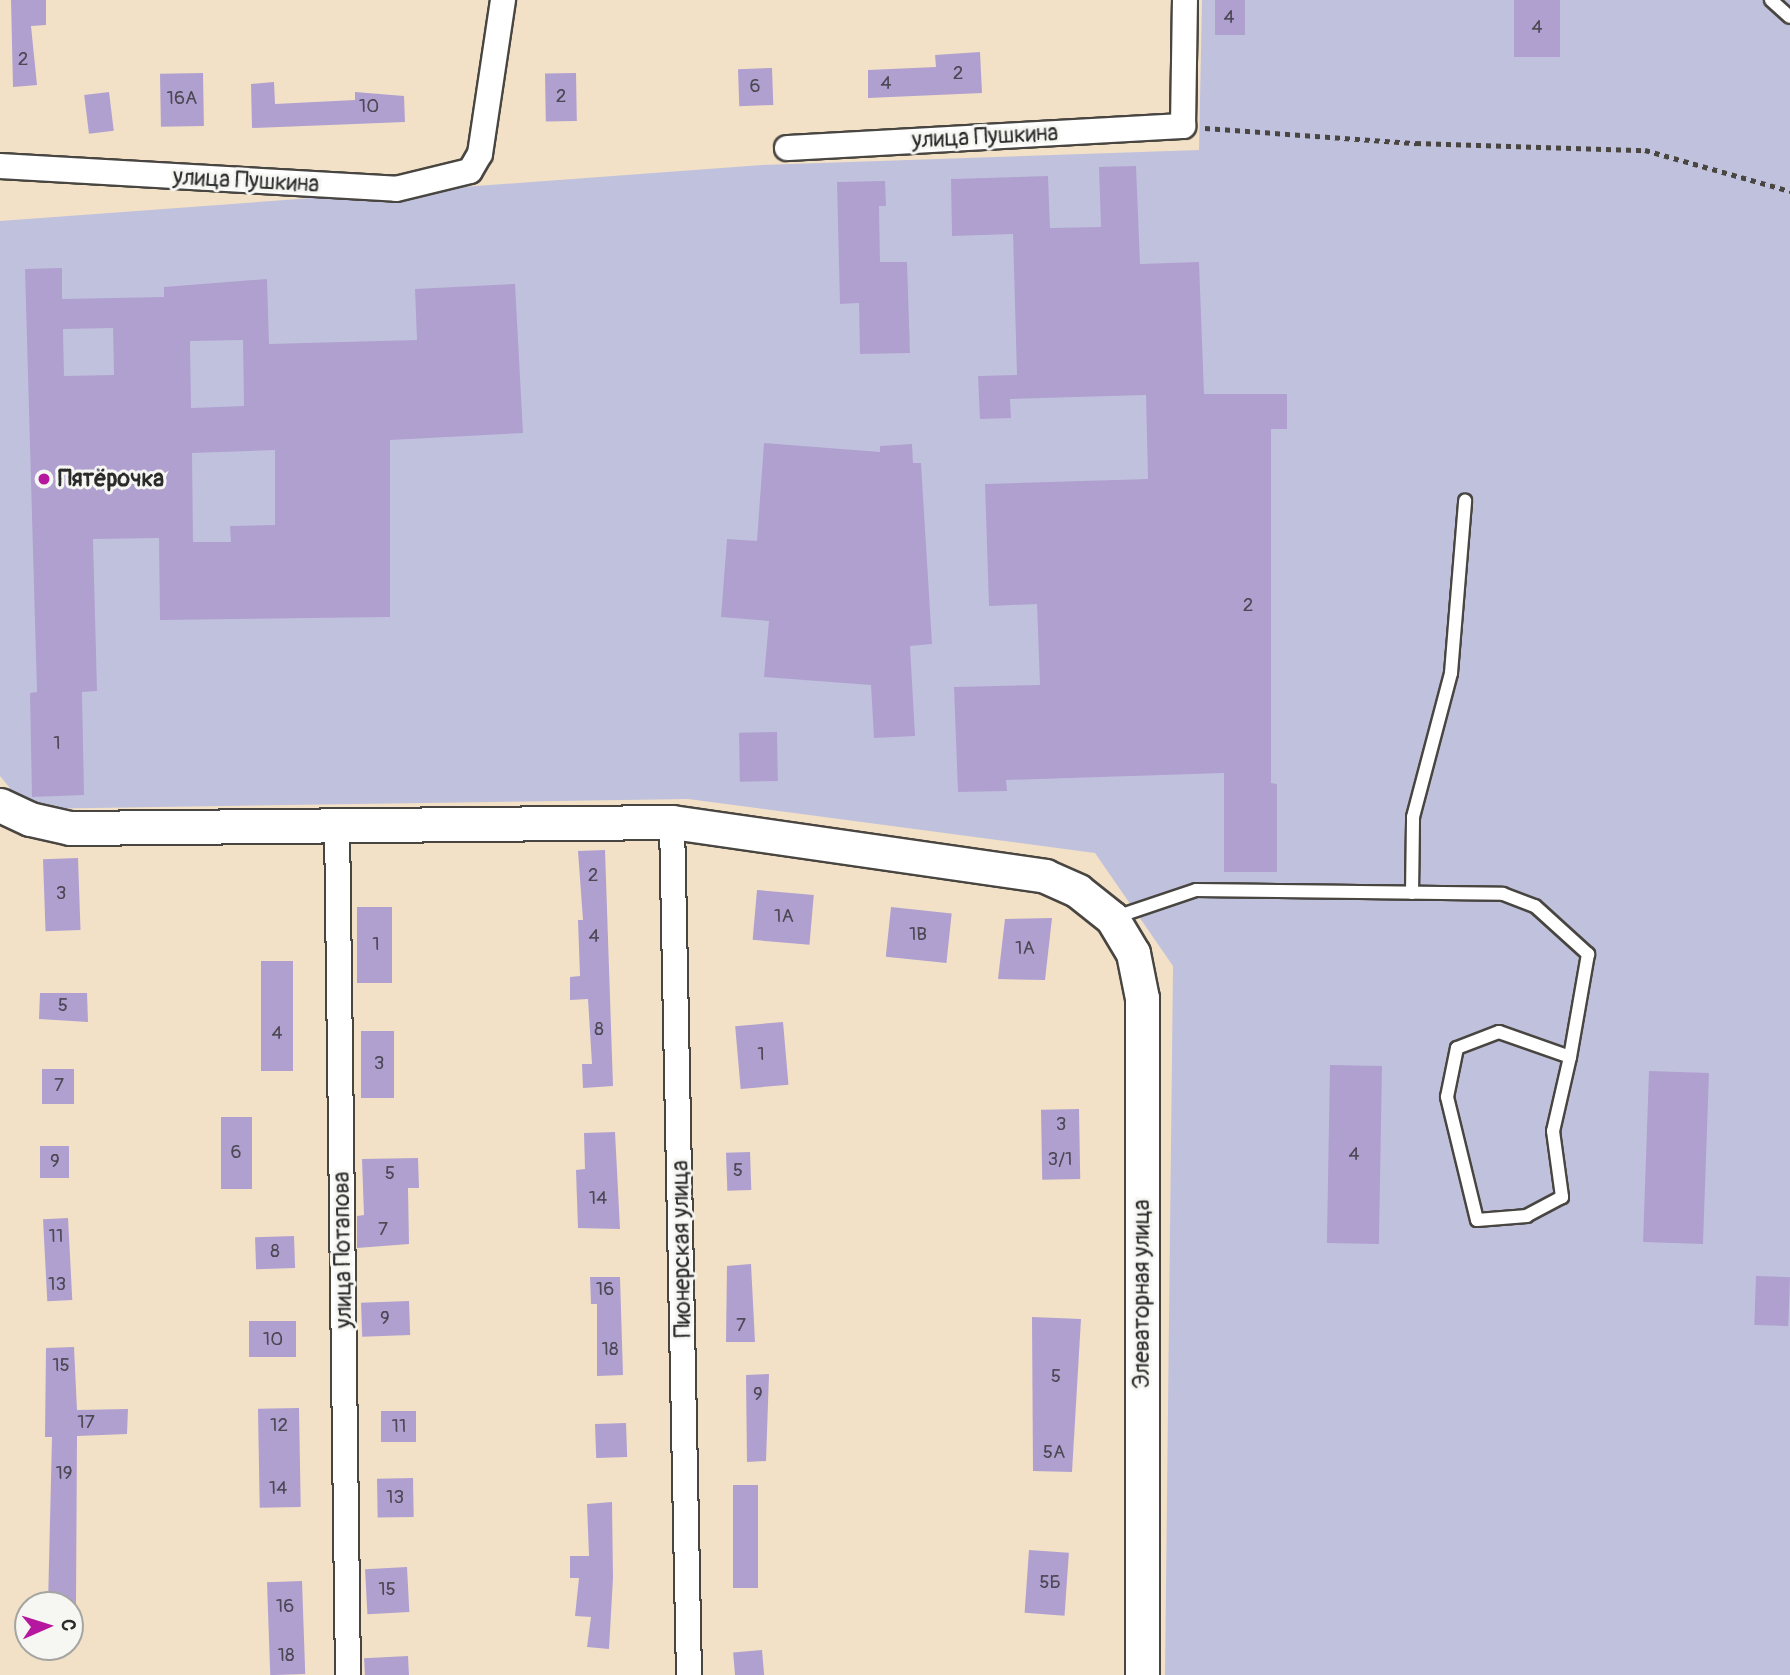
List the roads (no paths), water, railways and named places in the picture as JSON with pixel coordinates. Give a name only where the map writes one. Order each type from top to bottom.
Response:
[{"type":"main road","points":[[0,805],[30,819],[70,828],[672,822],[1045,876],[1078,891],[1112,918]]},
{"type":"main road","name":"Элеваторная улица","points":[[1112,918],[1133,953],[1142,998],[1142,1675]]},
{"type":"street","name":"улица Пушкина","points":[[0,166],[396,189],[470,171],[480,154],[503,0]]},
{"type":"street","name":"улица Пушкина","points":[[787,148],[1183,126],[1185,0]]},
{"type":"street","name":"Пионерская улица","points":[[672,822],[689,1675]]},
{"type":"street","name":"улица Потапова","points":[[337,824],[348,1675]]},
{"type":"lane","points":[[1771,0],[1790,17]]},
{"type":"lane","points":[[1412,893],[1413,817],[1451,673],[1465,501]]},
{"type":"lane","points":[[1112,918],[1196,890],[1503,894],[1535,906],[1588,954],[1570,1057],[1553,1131],[1562,1197],[1527,1216],[1477,1220],[1447,1097],[1457,1048],[1499,1032],[1570,1057]]},
{"type":"place","name":"Пятёрочка","points":[[44,479]]}]
